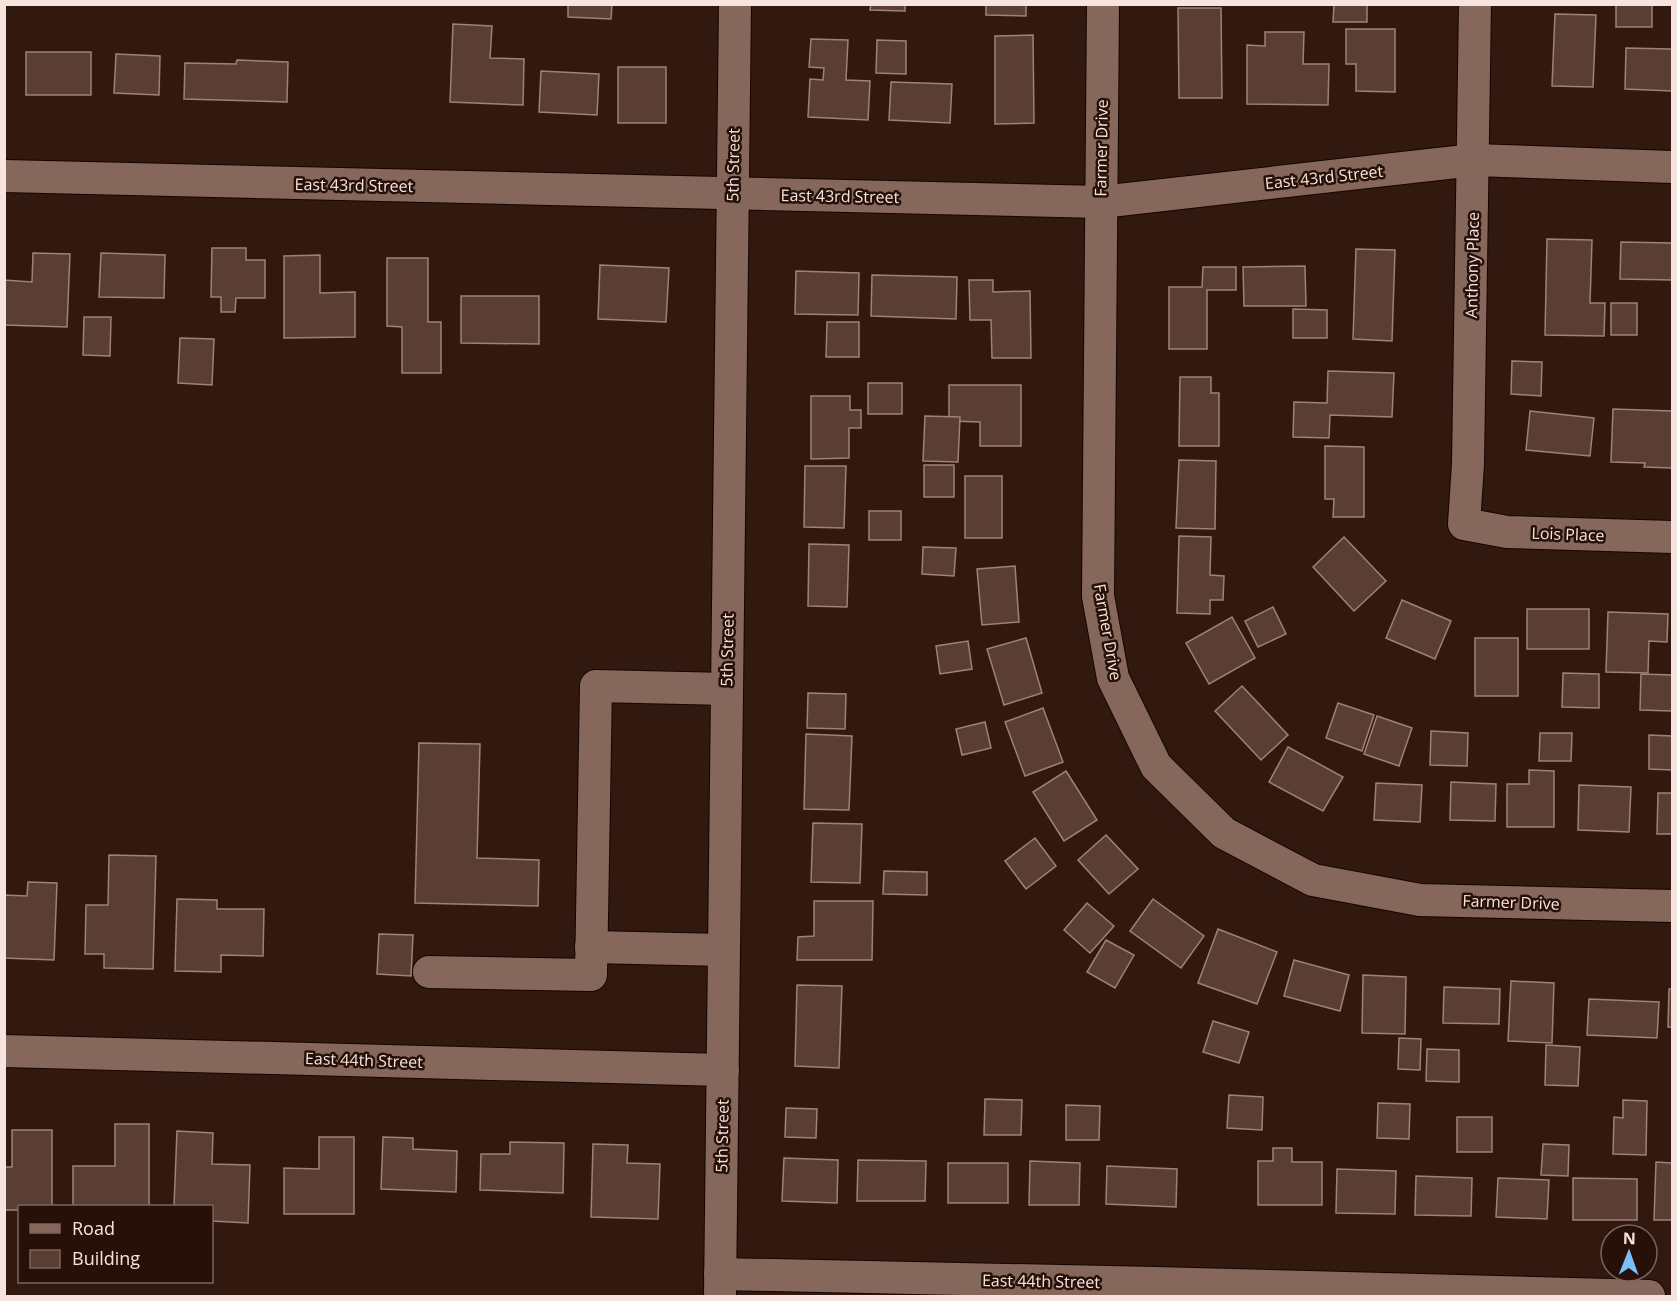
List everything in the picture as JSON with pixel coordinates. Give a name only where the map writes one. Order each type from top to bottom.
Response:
[{"type":"street","name":"5th Street","points":[[720,1285],[735,4]]},
{"type":"street","name":"Farmer Drive","points":[[1103,4],[1098,596],[1113,678],[1156,766],[1224,833],[1313,880],[1420,900],[1672,906]]},
{"type":"street","name":"Anthony Place","points":[[1464,524],[1468,464],[1475,4]]},
{"type":"street","name":"East 43rd Street","points":[[4,176],[1101,202],[1474,160],[1672,166]]},
{"type":"street","name":"Lois Place","points":[[1464,524],[1507,532],[1672,537]]},
{"type":"street","points":[[429,972],[591,975],[596,686],[727,689]]},
{"type":"street","points":[[591,947],[724,950]]},
{"type":"street","name":"East 44th Street","points":[[4,1051],[723,1070]]},
{"type":"street","name":"East 44th Street","points":[[720,1285],[1649,1296]]},
{"type":"building","points":[[568,4],[612,4],[611,19],[568,17]]},
{"type":"building","points":[[871,4],[905,4],[905,11],[870,10]]},
{"type":"building","points":[[986,4],[1026,4],[1026,16],[986,15]]},
{"type":"building","points":[[1334,4],[1367,4],[1367,22],[1333,22]]},
{"type":"building","points":[[1616,4],[1652,4],[1652,27],[1616,27]]},
{"type":"building","points":[[1178,8],[1221,8],[1222,98],[1179,98]]},
{"type":"building","points":[[1555,14],[1596,15],[1593,87],[1552,86]]},
{"type":"building","points":[[453,24],[492,26],[490,58],[524,59],[523,105],[450,102]]},
{"type":"building","points":[[1346,29],[1395,29],[1395,92],[1356,91],[1356,64],[1346,64]]},
{"type":"building","points":[[1265,32],[1304,32],[1303,64],[1329,64],[1328,105],[1247,104],[1247,45],[1265,46]]},
{"type":"building","points":[[1033,35],[1034,123],[995,124],[995,36]]},
{"type":"building","points":[[811,39],[848,40],[846,80],[870,81],[868,120],[808,117],[810,79],[823,80],[824,68],[809,67]]},
{"type":"building","points":[[877,40],[906,41],[906,74],[876,73]]},
{"type":"building","points":[[1626,48],[1672,49],[1672,91],[1625,89]]},
{"type":"building","points":[[26,52],[91,52],[91,95],[26,95]]},
{"type":"building","points":[[116,54],[160,56],[159,95],[114,93]]},
{"type":"building","points":[[237,60],[288,62],[287,102],[184,99],[185,63],[236,64]]},
{"type":"building","points":[[618,67],[666,67],[666,123],[618,123]]},
{"type":"building","points":[[541,71],[599,74],[597,115],[539,112]]},
{"type":"building","points":[[891,82],[952,84],[950,123],[889,120]]},
{"type":"building","points":[[1547,239],[1592,240],[1590,303],[1605,303],[1604,336],[1545,335]]},
{"type":"building","points":[[1621,242],[1672,243],[1672,280],[1620,279]]},
{"type":"building","points":[[212,248],[246,248],[246,260],[265,260],[265,298],[236,298],[235,312],[221,312],[221,297],[211,297]]},
{"type":"building","points":[[1356,249],[1395,250],[1392,341],[1353,339]]},
{"type":"building","points":[[33,253],[70,254],[67,327],[4,325],[4,280],[32,282]]},
{"type":"building","points":[[101,253],[165,255],[164,298],[99,297]]},
{"type":"building","points":[[320,255],[320,293],[355,292],[355,337],[284,338],[284,256]]},
{"type":"building","points":[[387,258],[428,258],[428,322],[441,322],[441,373],[402,373],[402,327],[387,326]]},
{"type":"building","points":[[600,265],[669,268],[666,322],[598,319]]},
{"type":"building","points":[[1305,266],[1306,306],[1244,306],[1243,267]]},
{"type":"building","points":[[1203,267],[1236,267],[1236,290],[1207,290],[1207,349],[1169,349],[1169,287],[1202,287]]},
{"type":"building","points":[[796,271],[859,273],[858,315],[795,314]]},
{"type":"building","points":[[872,275],[957,277],[956,319],[871,316]]},
{"type":"building","points":[[969,280],[993,280],[993,292],[1030,291],[1031,358],[992,358],[991,320],[970,320]]},
{"type":"building","points":[[461,296],[539,296],[539,344],[461,343]]},
{"type":"building","points":[[1611,303],[1637,303],[1637,335],[1611,335]]},
{"type":"building","points":[[1293,309],[1327,310],[1327,338],[1293,338]]},
{"type":"building","points":[[84,317],[111,317],[110,356],[83,355]]},
{"type":"building","points":[[827,322],[859,322],[859,357],[826,357]]},
{"type":"building","points":[[180,338],[214,339],[212,385],[178,383]]},
{"type":"building","points":[[1512,361],[1542,362],[1541,396],[1511,394]]},
{"type":"building","points":[[1328,371],[1394,373],[1392,417],[1330,415],[1329,438],[1293,437],[1294,402],[1327,403]]},
{"type":"building","points":[[1180,377],[1211,377],[1211,393],[1219,393],[1219,446],[1179,446]]},
{"type":"building","points":[[868,383],[902,383],[902,414],[868,414]]},
{"type":"building","points":[[949,385],[1021,385],[1021,446],[980,446],[980,422],[949,421]]},
{"type":"building","points":[[811,396],[850,396],[850,410],[861,410],[861,428],[849,428],[849,458],[811,459]]},
{"type":"building","points":[[1613,409],[1672,411],[1672,468],[1644,467],[1645,463],[1611,462]]},
{"type":"building","points":[[1530,411],[1594,418],[1590,456],[1526,450]]},
{"type":"building","points":[[925,416],[960,417],[958,462],[923,461]]},
{"type":"building","points":[[1325,446],[1364,447],[1364,517],[1333,517],[1334,499],[1325,499]]},
{"type":"building","points":[[1179,460],[1216,461],[1215,529],[1176,528]]},
{"type":"building","points":[[924,465],[954,465],[954,497],[924,497]]},
{"type":"building","points":[[805,466],[846,466],[844,528],[804,527]]},
{"type":"building","points":[[965,476],[1002,476],[1002,538],[965,538]]},
{"type":"building","points":[[869,511],[901,511],[901,540],[869,540]]},
{"type":"building","points":[[1179,536],[1211,537],[1210,575],[1224,576],[1223,600],[1210,600],[1210,614],[1177,613]]},
{"type":"building","points":[[1344,537],[1386,581],[1354,611],[1313,567]]},
{"type":"building","points":[[809,544],[849,545],[847,607],[808,606]]},
{"type":"building","points":[[923,547],[956,548],[954,576],[922,574]]},
{"type":"building","points":[[1015,566],[1019,622],[982,625],[977,569]]},
{"type":"building","points":[[1402,600],[1451,621],[1435,659],[1386,638]]},
{"type":"building","points":[[1273,607],[1286,634],[1258,647],[1245,621]]},
{"type":"building","points":[[1527,609],[1589,609],[1589,649],[1527,649]]},
{"type":"building","points":[[1608,612],[1668,614],[1667,642],[1649,641],[1648,673],[1606,672]]},
{"type":"building","points":[[1232,617],[1255,658],[1209,684],[1186,643]]},
{"type":"building","points":[[1026,638],[1042,693],[1004,705],[987,649]]},
{"type":"building","points":[[1475,638],[1518,638],[1518,696],[1475,696]]},
{"type":"building","points":[[968,641],[972,669],[940,674],[936,646]]},
{"type":"building","points":[[1563,673],[1599,674],[1599,708],[1562,707]]},
{"type":"building","points":[[1641,674],[1672,675],[1672,711],[1640,710]]},
{"type":"building","points":[[1242,686],[1288,735],[1261,760],[1215,711]]},
{"type":"building","points":[[808,693],[846,694],[845,729],[807,728]]},
{"type":"building","points":[[1338,703],[1374,715],[1362,751],[1326,738]]},
{"type":"building","points":[[1043,708],[1063,762],[1025,776],[1005,722]]},
{"type":"building","points":[[1377,716],[1412,728],[1399,766],[1364,754]]},
{"type":"building","points":[[985,722],[991,748],[962,755],[956,729]]},
{"type":"building","points":[[1431,731],[1468,733],[1467,766],[1430,765]]},
{"type":"building","points":[[1540,733],[1572,733],[1571,761],[1539,761]]},
{"type":"building","points":[[806,734],[852,736],[849,810],[804,809]]},
{"type":"building","points":[[1649,735],[1672,736],[1672,770],[1649,769]]},
{"type":"building","points":[[419,743],[480,744],[477,858],[539,860],[538,906],[415,903]]},
{"type":"building","points":[[1288,747],[1343,777],[1323,811],[1269,782]]},
{"type":"building","points":[[1529,770],[1554,771],[1554,827],[1507,827],[1507,784],[1529,784]]},
{"type":"building","points":[[1066,771],[1097,820],[1064,841],[1033,792]]},
{"type":"building","points":[[1451,782],[1496,784],[1495,821],[1450,820]]},
{"type":"building","points":[[1376,783],[1422,785],[1420,822],[1374,820]]},
{"type":"building","points":[[1579,785],[1631,787],[1629,832],[1578,830]]},
{"type":"building","points":[[1658,793],[1672,793],[1672,834],[1657,834]]},
{"type":"building","points":[[813,823],[862,824],[860,883],[811,882]]},
{"type":"building","points":[[1106,835],[1138,869],[1109,894],[1078,860]]},
{"type":"building","points":[[1035,838],[1056,866],[1026,889],[1005,861]]},
{"type":"building","points":[[109,855],[156,856],[153,969],[104,968],[104,954],[85,954],[86,905],[108,905]]},
{"type":"building","points":[[884,871],[927,872],[927,895],[883,894]]},
{"type":"building","points":[[28,882],[57,883],[54,960],[4,958],[4,895],[27,896]]},
{"type":"building","points":[[177,899],[217,900],[217,909],[264,909],[263,956],[221,955],[221,972],[175,971]]},
{"type":"building","points":[[1153,899],[1204,936],[1181,968],[1130,931]]},
{"type":"building","points":[[814,901],[873,901],[872,960],[797,960],[798,937],[814,936]]},
{"type":"building","points":[[1087,903],[1114,926],[1090,953],[1064,930]]},
{"type":"building","points":[[1218,929],[1277,952],[1257,1004],[1198,983]]},
{"type":"building","points":[[379,934],[413,935],[411,976],[377,974]]},
{"type":"building","points":[[1106,940],[1134,955],[1115,988],[1087,972]]},
{"type":"building","points":[[1294,960],[1349,975],[1340,1011],[1284,996]]},
{"type":"building","points":[[1363,975],[1406,977],[1405,1034],[1362,1033]]},
{"type":"building","points":[[1511,981],[1554,983],[1552,1043],[1508,1041]]},
{"type":"building","points":[[797,985],[842,986],[839,1068],[795,1066]]},
{"type":"building","points":[[1444,987],[1500,989],[1499,1024],[1443,1023]]},
{"type":"building","points":[[1669,989],[1672,989],[1672,1027],[1668,1027]]},
{"type":"building","points":[[1589,999],[1659,1002],[1657,1038],[1587,1035]]},
{"type":"building","points":[[1213,1021],[1249,1032],[1239,1063],[1203,1052]]},
{"type":"building","points":[[1399,1038],[1421,1039],[1420,1070],[1398,1069]]},
{"type":"building","points":[[1546,1045],[1580,1047],[1578,1086],[1545,1085]]},
{"type":"building","points":[[1427,1049],[1459,1050],[1459,1082],[1426,1081]]},
{"type":"building","points":[[1229,1095],[1263,1097],[1262,1130],[1227,1128]]},
{"type":"building","points":[[985,1099],[1022,1100],[1021,1135],[984,1135]]},
{"type":"building","points":[[1623,1100],[1647,1101],[1646,1155],[1613,1154],[1614,1117],[1623,1118]]},
{"type":"building","points":[[1378,1103],[1410,1104],[1409,1139],[1377,1138]]},
{"type":"building","points":[[1066,1105],[1100,1106],[1099,1140],[1066,1140]]},
{"type":"building","points":[[786,1108],[817,1109],[816,1138],[785,1137]]},
{"type":"building","points":[[1457,1117],[1492,1117],[1492,1152],[1457,1152]]},
{"type":"building","points":[[115,1124],[149,1124],[149,1205],[73,1205],[73,1166],[115,1166]]},
{"type":"building","points":[[12,1130],[52,1130],[52,1205],[18,1205],[18,1210],[4,1210],[4,1167],[12,1167]]},
{"type":"building","points":[[177,1131],[213,1133],[212,1164],[250,1165],[248,1223],[213,1221],[213,1205],[174,1205]]},
{"type":"building","points":[[319,1137],[354,1137],[354,1214],[284,1214],[284,1168],[319,1169]]},
{"type":"building","points":[[383,1137],[413,1138],[413,1149],[457,1151],[456,1192],[381,1189]]},
{"type":"building","points":[[510,1142],[564,1143],[563,1193],[480,1190],[481,1154],[510,1154]]},
{"type":"building","points":[[593,1144],[628,1145],[627,1163],[660,1164],[658,1219],[591,1217]]},
{"type":"building","points":[[1543,1144],[1569,1145],[1568,1176],[1541,1175]]},
{"type":"building","points":[[1273,1148],[1292,1148],[1292,1162],[1322,1162],[1322,1205],[1258,1205],[1258,1161],[1273,1161]]},
{"type":"building","points":[[784,1158],[838,1160],[837,1203],[782,1201]]},
{"type":"building","points":[[858,1160],[926,1161],[925,1201],[857,1201]]},
{"type":"building","points":[[1030,1161],[1080,1163],[1079,1205],[1029,1205]]},
{"type":"building","points":[[1656,1162],[1672,1163],[1672,1220],[1654,1220]]},
{"type":"building","points":[[948,1163],[1008,1163],[1008,1203],[948,1203]]},
{"type":"building","points":[[1107,1166],[1177,1169],[1176,1207],[1106,1204]]},
{"type":"building","points":[[1337,1169],[1396,1171],[1395,1214],[1336,1213]]},
{"type":"building","points":[[1416,1176],[1472,1178],[1471,1216],[1415,1215]]},
{"type":"building","points":[[1498,1178],[1549,1180],[1547,1219],[1496,1217]]},
{"type":"building","points":[[1573,1178],[1637,1179],[1637,1220],[1573,1220]]}]
